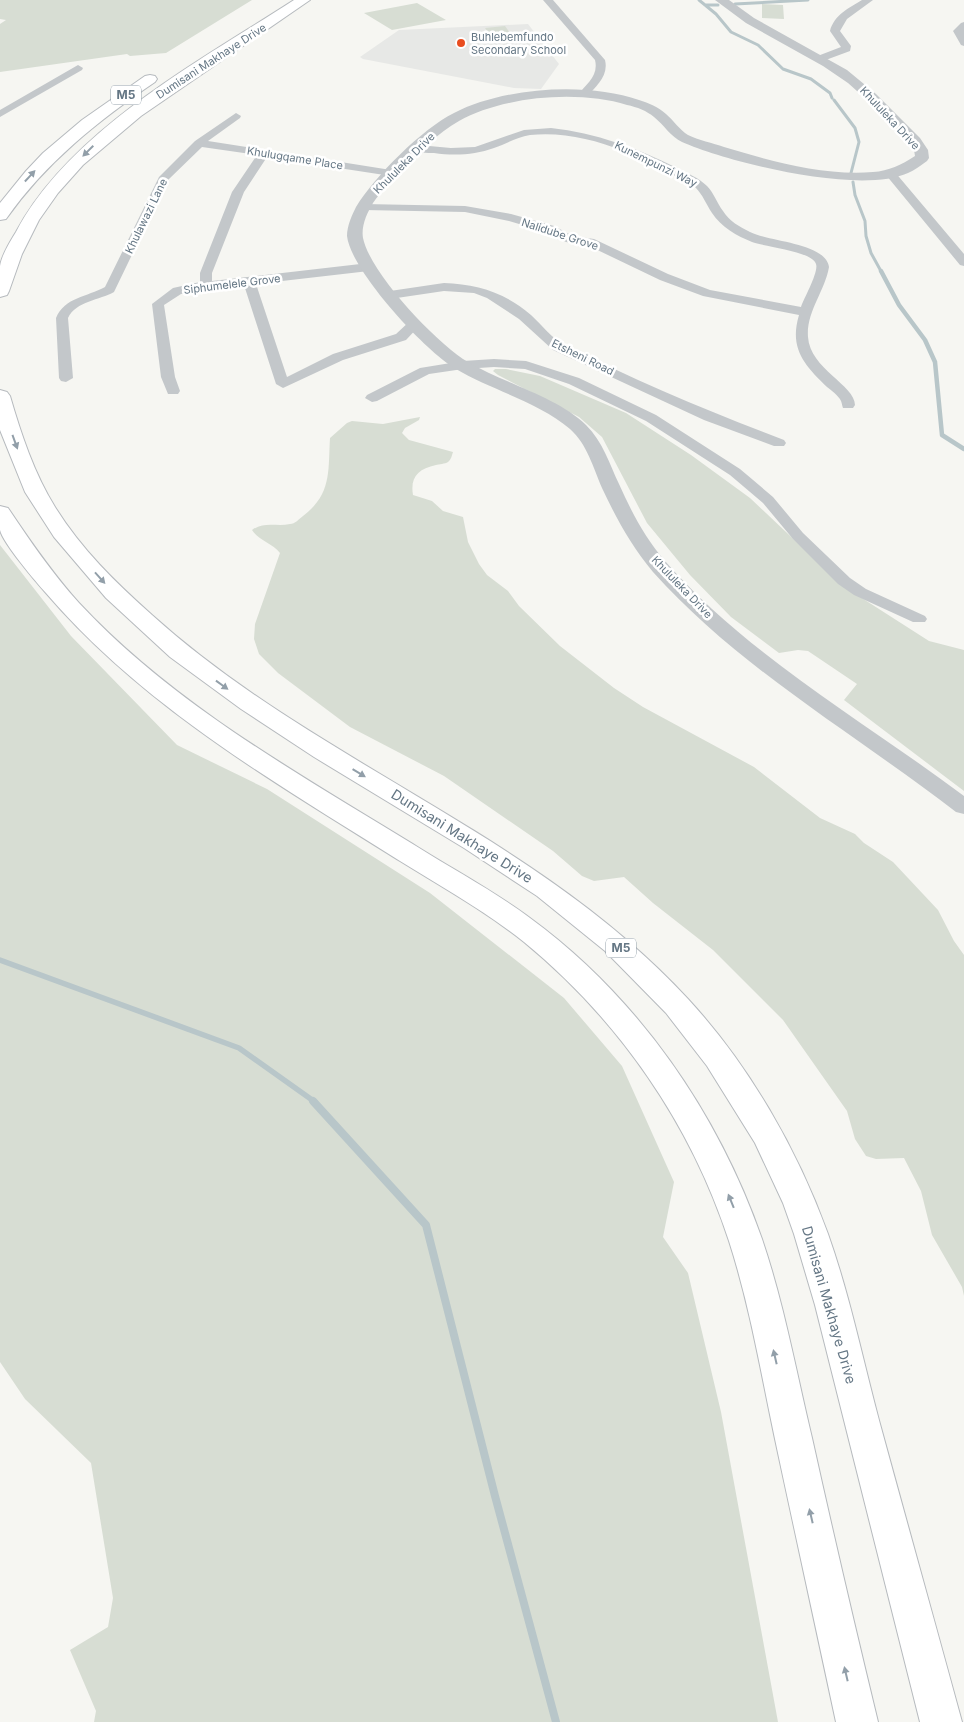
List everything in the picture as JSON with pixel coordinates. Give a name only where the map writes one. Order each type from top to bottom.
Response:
[{"type":"main road","name":"Dumisani Makhaye Drive","points":[[0,291],[15,247],[34,216],[68,171],[89,150],[143,106],[303,0]]},
{"type":"main road","name":"Dumisani Makhaye Drive","points":[[0,214],[26,181],[74,134],[90,120],[163,71]]},
{"type":"main road","name":"Dumisani Makhaye Drive","points":[[0,396],[22,463],[37,494],[75,550],[133,612],[188,660],[256,709],[493,852],[577,911],[636,960],[678,1007],[734,1079],[771,1144],[810,1232],[941,1722]]},
{"type":"main road","points":[[0,514],[23,550],[57,594],[99,637],[144,677],[224,738],[476,894],[537,938],[580,977],[665,1075],[687,1110],[708,1150],[734,1209],[746,1246],[766,1316],[857,1722]]},
{"type":"street","points":[[548,0],[602,63],[601,72],[583,95]]},
{"type":"street","name":"Khululeka Drive","points":[[721,0],[749,20],[819,59],[862,88],[921,150],[922,158],[917,164],[890,173],[839,176],[816,174],[684,138],[657,113],[637,104],[583,95],[524,96],[481,106],[448,121],[418,148],[391,173],[374,192],[364,208],[355,232],[358,248],[369,267],[390,295],[437,348],[463,365],[552,409],[583,431],[595,451],[618,504],[655,562],[714,621],[767,665],[894,754],[964,806]]},
{"type":"street","points":[[819,59],[846,49],[846,46],[835,31],[835,26],[868,0]]},
{"type":"street","points":[[964,25],[958,31],[964,43]]},
{"type":"street","points":[[0,114],[78,68]]},
{"type":"street","name":"Khulawazi Lane","points":[[66,378],[62,318],[64,312],[74,303],[104,293],[113,285],[163,179],[199,144],[236,116]]},
{"type":"street","name":"Kunempunzi Way","points":[[418,148],[449,152],[470,151],[523,134],[537,132],[595,138],[618,145],[699,185],[709,194],[720,216],[752,238],[806,251],[819,258],[823,270],[805,312],[801,328],[801,342],[806,356],[833,386],[848,399],[848,405]]},
{"type":"street","name":"Khulugqame Place","points":[[199,144],[391,173]]},
{"type":"street","points":[[206,285],[206,274],[238,192],[264,154]]},
{"type":"street","points":[[890,173],[964,262]]},
{"type":"street","name":"Nalidube Grove","points":[[364,208],[465,209],[511,218],[550,229],[570,239],[590,242],[664,277],[707,293],[805,312]]},
{"type":"street","name":"Siphumelele Grove","points":[[173,392],[168,377],[158,304],[177,291],[206,285],[369,267]]},
{"type":"street","points":[[249,281],[283,384],[338,357],[402,337],[415,324]]},
{"type":"street","name":"Etsheni Road","points":[[390,295],[430,288],[462,287],[488,292],[524,317],[541,335],[558,346],[709,417],[779,443]]},
{"type":"street","points":[[372,398],[425,371],[463,365],[508,364],[532,367],[574,381],[651,418],[735,472],[768,500],[798,536],[844,581],[860,592],[919,619]]},
{"type":"shaded area","points":[[0,0],[252,0],[166,53],[130,56],[127,54],[0,72],[0,24],[6,20],[0,19]]},
{"type":"shaded area","points":[[417,3],[446,20],[392,30],[364,13]]},
{"type":"shaded area","points":[[762,4],[783,5],[784,19],[762,18]]},
{"type":"shaded area","name":"Buhlebemfundo Secondary School","points":[[528,24],[559,64],[541,89],[514,88],[360,57],[399,30]]},
{"type":"shaded area","points":[[505,26],[515,40],[495,42],[485,28]]},
{"type":"shaded area","points":[[495,369],[506,369],[540,376],[626,413],[691,455],[750,498],[843,586],[929,641],[964,650],[964,791],[844,700],[857,684],[808,651],[798,650],[779,653],[731,617],[690,575],[647,523],[602,437],[579,417],[498,375],[493,371]]},
{"type":"shaded area","points":[[420,417],[419,420],[405,428],[402,433],[409,440],[453,452],[448,462],[424,469],[417,475],[413,483],[413,495],[432,501],[443,511],[463,517],[468,542],[487,575],[508,591],[519,606],[560,646],[614,688],[643,707],[754,767],[820,818],[855,834],[864,843],[893,862],[938,910],[954,941],[964,955],[964,1296],[962,1287],[932,1235],[921,1191],[904,1158],[876,1159],[866,1156],[855,1139],[847,1111],[783,1020],[713,950],[653,903],[624,877],[594,881],[582,876],[553,851],[444,776],[350,727],[278,673],[259,654],[254,639],[255,624],[280,553],[252,530],[261,526],[294,523],[312,508],[324,490],[327,481],[330,438],[347,423],[352,421],[383,424]]},
{"type":"shaded area","points":[[0,545],[71,636],[177,745],[267,789],[430,893],[564,998],[622,1066],[674,1182],[663,1237],[688,1273],[721,1412],[778,1722],[94,1722],[96,1711],[70,1650],[108,1627],[113,1598],[91,1463],[25,1399],[0,1362]]},
{"type":"waterway","points":[[699,0],[705,5]]},
{"type":"waterway","points":[[735,4],[808,0]]},
{"type":"waterway","points":[[705,5],[718,5]]},
{"type":"waterway","points":[[705,5],[716,14],[731,32],[758,45],[783,69],[811,79],[830,93],[832,98]]},
{"type":"waterway","points":[[834,100],[855,128],[859,142],[851,173]]},
{"type":"waterway","points":[[853,182],[855,195],[865,221],[866,236],[871,253],[882,273]]},
{"type":"waterway","points":[[881,271],[899,305],[925,340],[935,362],[942,435],[964,449]]},
{"type":"waterway","points":[[0,960],[239,1048],[315,1102]]},
{"type":"waterway","points":[[313,1101],[426,1225],[495,1496],[556,1722]]},
{"type":"place","name":"Buhlebemfundo Secondary School","points":[[461,43]]}]
